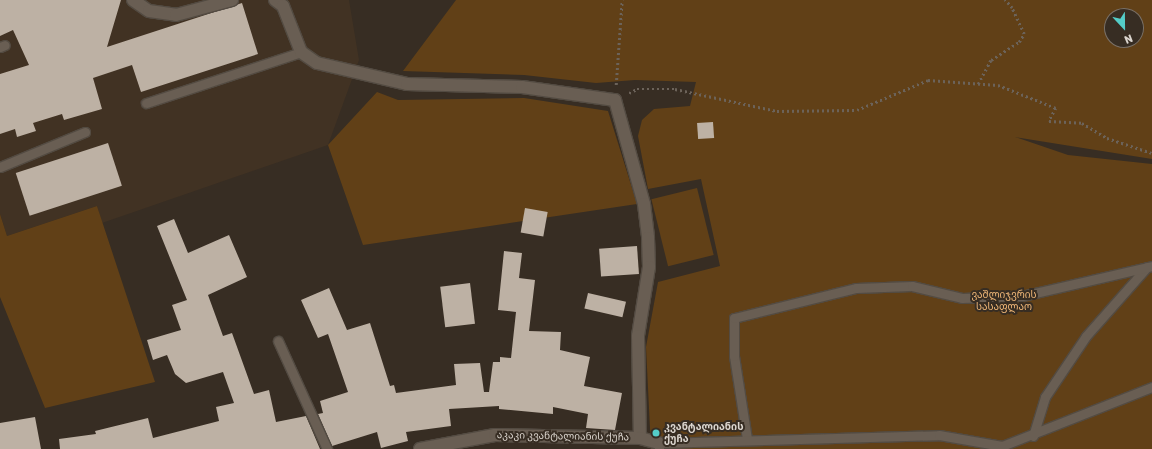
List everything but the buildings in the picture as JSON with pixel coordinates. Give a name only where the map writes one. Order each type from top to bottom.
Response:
[{"type":"street","points":[[133,0],[148,11],[176,15],[232,0]]},
{"type":"street","points":[[275,0],[282,6],[301,52],[317,63],[407,84],[522,87],[615,100],[644,204],[648,238],[649,267],[638,336],[640,438]]},
{"type":"street","name":"აკაკი კვანტალიანის ქუჩა","points":[[420,449],[496,435],[640,438],[659,446]]},
{"type":"lane","points":[[146,103],[301,52]]},
{"type":"lane","points":[[0,167],[85,132]]},
{"type":"lane","points":[[1033,436],[1045,397],[1069,360],[1086,336],[1150,266]]},
{"type":"lane","points":[[747,439],[734,356],[734,318],[856,288],[912,286],[962,298],[1022,296],[1150,266]]},
{"type":"lane","points":[[278,341],[327,449]]},
{"type":"lane","points":[[659,446],[747,439],[939,435],[1002,446],[1033,436],[1152,387]]},
{"type":"path","points":[[615,100],[622,0]]},
{"type":"path","points":[[978,84],[991,60],[1019,42],[1024,34],[1012,8],[1005,0]]},
{"type":"path","points":[[615,100],[637,89],[675,89],[777,111],[857,110],[928,80],[998,85],[1056,108],[1049,121],[1082,123],[1108,138],[1152,153]]},
{"type":"shaded area","points":[[0,0],[349,0],[359,60],[328,145],[102,223],[97,206],[7,236],[0,214]]},
{"type":"green space","name":"ვაშლიჯვრის სასაფლაო","points":[[456,0],[1152,0],[1152,159],[1015,137],[1068,155],[1152,164],[1152,449],[651,449],[646,347],[658,282],[720,266],[701,179],[648,189],[638,136],[642,120],[654,109],[690,106],[696,82],[635,80],[596,83],[524,75],[403,71]]},
{"type":"green space","points":[[377,92],[398,100],[524,98],[608,111],[637,204],[363,245],[328,145]]},
{"type":"green space","points":[[697,188],[714,255],[668,266],[651,199]]},
{"type":"green space","points":[[97,206],[155,382],[45,408],[0,297],[0,214],[7,236]]},
{"type":"place","name":"კვანტალიანის ქუჩა","points":[[656,433]]}]
